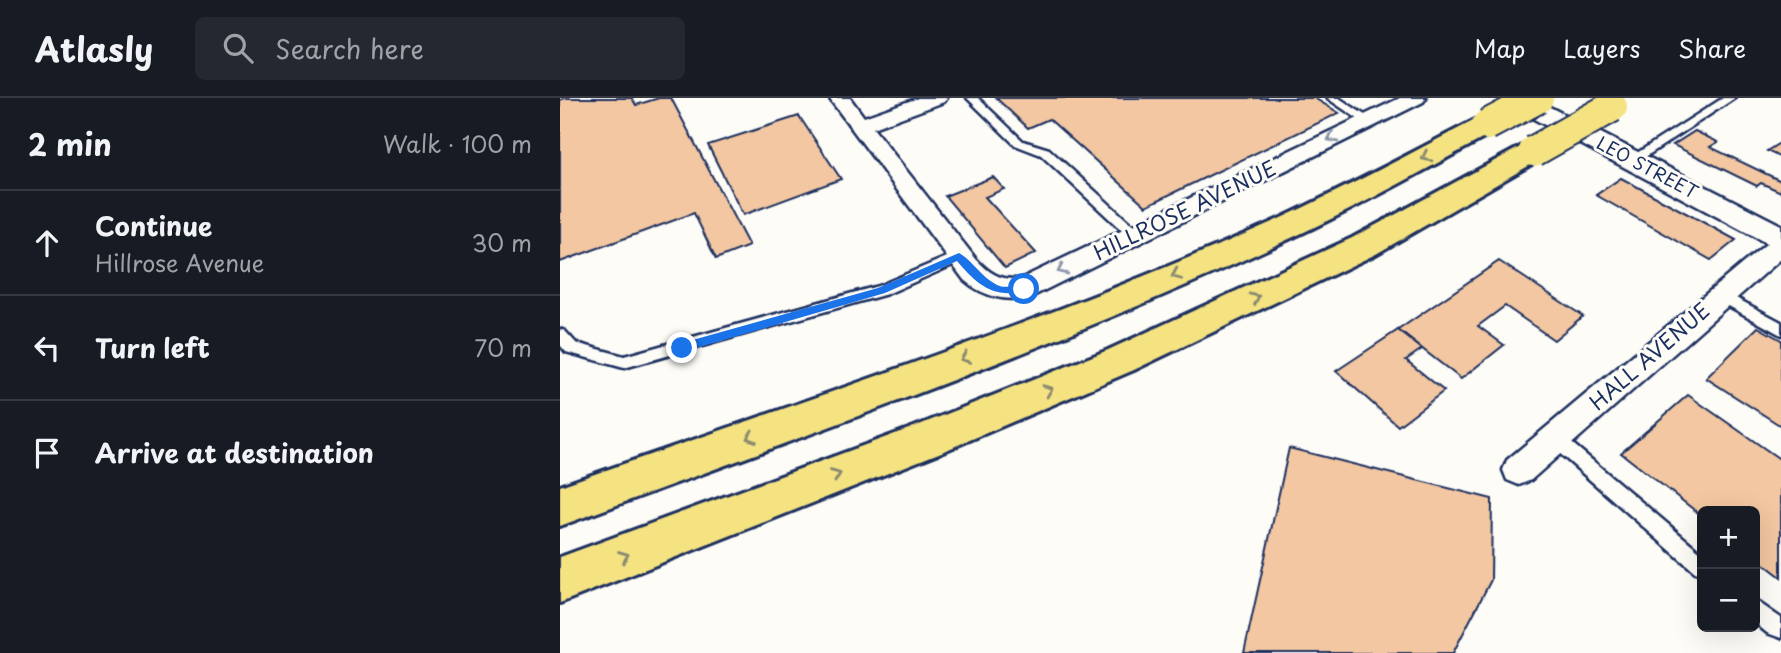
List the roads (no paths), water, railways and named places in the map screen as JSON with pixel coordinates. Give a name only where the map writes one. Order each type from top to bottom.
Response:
[{"type":"highway","points":[[560,506],[886,388],[1118,300],[1263,239],[1538,98]]},
{"type":"highway","points":[[560,580],[929,439],[1121,360],[1364,246],[1620,103]]},
{"type":"street","name":"HILLROSE AVENUE","points":[[839,98],[959,257],[977,278],[1000,290],[1024,289],[1416,98]]},
{"type":"street","points":[[862,125],[937,98]]},
{"type":"street","name":"LEO STREET","points":[[1513,98],[1781,238]]},
{"type":"street","name":"HALL AVENUE","points":[[1519,470],[1781,245]]},
{"type":"lane","points":[[972,98],[1013,139],[1045,152],[1135,235]]},
{"type":"lane","points":[[1332,98],[1368,121]]},
{"type":"lane","points":[[1632,160],[1730,98]]},
{"type":"lane","points":[[560,335],[571,348],[624,362],[882,290],[959,257]]},
{"type":"lane","points":[[1721,295],[1781,329]]},
{"type":"lane","points":[[1555,439],[1697,561]]},
{"type":"lane","points":[[1760,614],[1774,626],[1781,628]]}]
